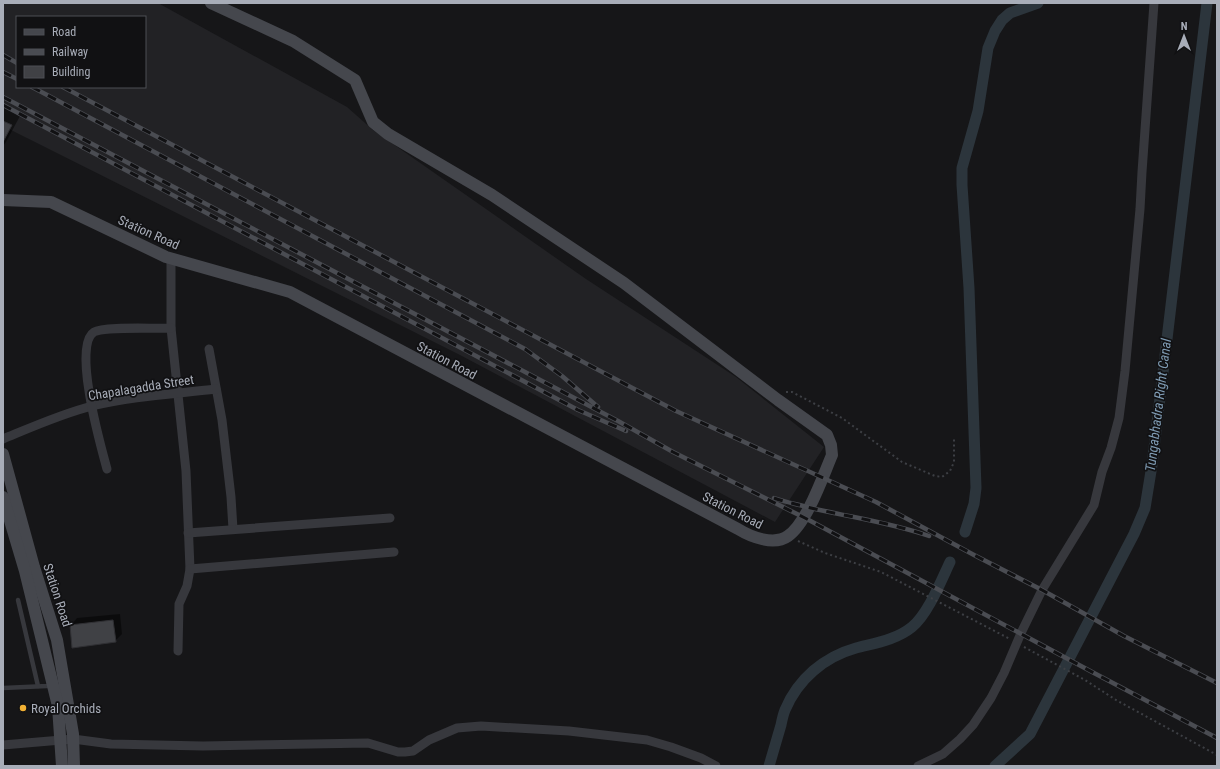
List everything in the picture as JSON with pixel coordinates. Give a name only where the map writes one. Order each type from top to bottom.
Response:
[{"type":"street","points":[[210,3],[293,41],[355,80],[372,122],[388,134],[492,195],[624,283],[778,400],[827,435],[831,445],[832,455],[805,518],[788,537]]},
{"type":"street","points":[[918,766],[944,754],[973,725],[991,698],[1004,673],[1042,590],[1094,506],[1102,472],[1111,448],[1119,418],[1125,371],[1140,209],[1154,3]]},
{"type":"street","name":"Station Road","points":[[3,200],[51,202],[171,259],[290,292],[750,536],[762,540],[777,540],[788,537]]},
{"type":"street","points":[[171,259],[170,328],[186,471],[190,569],[186,586],[179,604],[178,651]]},
{"type":"street","points":[[106,469],[92,406],[85,360],[91,335],[95,332],[107,329],[170,328]]},
{"type":"street","points":[[209,349],[222,420],[231,497],[233,530]]},
{"type":"street","name":"Chapalagadda Street","points":[[3,439],[61,416],[92,406],[136,398],[216,389]]},
{"type":"street","name":"Station Road","points":[[3,454],[34,567],[57,640],[73,743],[74,766]]},
{"type":"street","name":"Station Road","points":[[3,497],[25,571],[58,706],[62,766]]},
{"type":"street","points":[[188,533],[390,518]]},
{"type":"street","points":[[190,569],[394,552]]},
{"type":"street","points":[[3,745],[73,743],[203,746],[368,743],[398,752],[405,752],[413,751],[429,740],[457,728],[481,726],[569,731],[647,740],[701,758],[716,766]]},
{"type":"lane","points":[[18,600],[38,686]]},
{"type":"lane","points":[[3,688],[52,684]]},
{"type":"path","points":[[778,400],[786,392],[792,392],[842,418],[902,462],[935,476],[942,476],[950,471],[954,462],[954,439]]},
{"type":"path","points":[[788,537],[819,551],[881,572],[1014,642]]},
{"type":"path","points":[[1021,646],[1085,680],[1116,700],[1217,755]]},
{"type":"shaded area","points":[[3,3],[158,3],[347,107],[373,130],[586,279],[736,377],[824,447],[775,522],[460,355],[3,126]]},
{"type":"building","points":[[3,121],[12,125],[3,142]]},
{"type":"building","points":[[113,620],[116,642],[72,648],[70,625]]},
{"type":"waterway","points":[[965,532],[974,504],[976,488],[969,288],[962,168],[978,111],[988,48],[995,31],[1002,20],[1010,13],[1038,3]]},
{"type":"waterway","name":"Tungabhadra Right Canal","points":[[995,766],[1030,734],[1134,534],[1145,508],[1152,465],[1207,3]]},
{"type":"waterway","points":[[769,766],[785,710],[797,688],[813,671],[833,657],[856,648],[892,638],[912,627],[929,606],[950,562]]},
{"type":"railway","points":[[3,55],[16,62]]},
{"type":"railway","points":[[3,72],[16,78]]},
{"type":"railway","points":[[34,88],[525,349],[562,376],[598,407]]},
{"type":"railway","points":[[65,88],[676,411],[876,502],[1042,590],[1124,636],[1217,683]]},
{"type":"railway","points":[[3,97],[618,421],[673,452],[805,518],[1217,738]]},
{"type":"railway","points":[[3,105],[578,410],[626,431]]},
{"type":"railway","points":[[774,498],[807,507],[884,523],[929,536]]},
{"type":"place","name":"Royal Orchids","points":[[23,708]]}]
